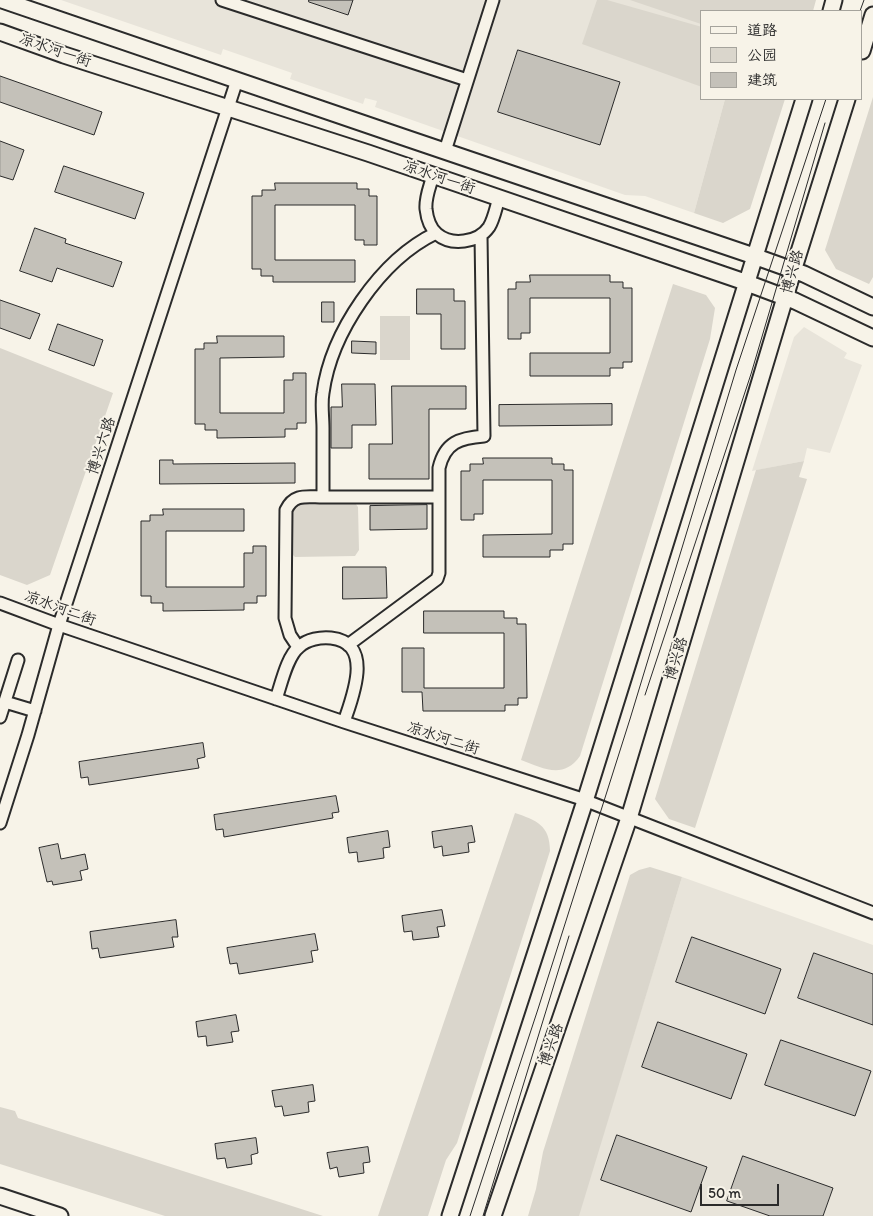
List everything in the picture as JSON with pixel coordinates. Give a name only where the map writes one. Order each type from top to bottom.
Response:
[{"type":"main road","name":"凉水河一街","points":[[2,0],[748,254],[804,274],[873,307]]},
{"type":"main road","points":[[863,48],[873,15]]},
{"type":"main road","name":"凉水河一街","points":[[0,32],[64,55],[229,107],[433,175],[786,297],[873,338]]},
{"type":"main road","points":[[450,1216],[586,801],[804,100]]},
{"type":"main road","name":"博兴路","points":[[494,1216],[629,818],[793,271],[847,100]]},
{"type":"main road","points":[[0,1196],[60,1216]]},
{"type":"street","points":[[222,0],[467,80]]},
{"type":"street","points":[[445,150],[493,0]]},
{"type":"street","name":"博兴六路","points":[[0,823],[35,711],[59,625],[237,80]]},
{"type":"street","points":[[433,175],[426,200],[426,210],[428,220],[436,233],[445,240],[467,241],[481,236],[488,228],[499,198]]},
{"type":"street","points":[[323,497],[323,394],[337,341],[350,317],[382,277],[401,257],[436,233]]},
{"type":"street","points":[[348,645],[437,579],[439,573],[439,468],[441,460],[454,443],[465,438],[484,436],[481,236]]},
{"type":"street","points":[[298,647],[290,635],[285,618],[286,510],[290,502],[295,498],[323,497],[439,497]]},
{"type":"street","name":"凉水河二街","points":[[0,603],[59,625],[344,722],[586,801],[873,912]]},
{"type":"street","points":[[276,699],[291,658],[298,647],[312,640],[336,639],[348,645],[358,667],[358,680],[344,722]]},
{"type":"street","points":[[0,717],[18,660]]},
{"type":"street","points":[[5,702],[35,711]]},
{"type":"shaded area","points":[[61,0],[756,0],[700,10],[700,100],[725,100],[694,213],[645,196],[625,195],[375,107],[377,101],[365,98],[363,104],[290,79],[292,73],[223,49],[221,55]]},
{"type":"shaded area","points":[[804,327],[847,353],[844,358],[862,365],[830,453],[807,448],[804,461],[752,471],[794,337]]},
{"type":"shaded area","points":[[682,877],[873,945],[873,1216],[578,1216]]},
{"type":"green space","points":[[597,0],[607,0],[700,26],[700,86],[582,44]]},
{"type":"green space","points":[[630,0],[816,0],[813,10],[700,10],[700,24]]},
{"type":"green space","points":[[873,97],[873,277],[869,284],[836,269],[825,250]]},
{"type":"green space","points":[[725,100],[785,100],[750,209],[723,223],[694,213]]},
{"type":"green space","points":[[673,284],[706,295],[715,308],[710,339],[580,756],[567,768],[560,770],[545,769],[521,760]]},
{"type":"green space","points":[[380,316],[410,316],[410,360],[380,360]]},
{"type":"green space","points":[[0,348],[113,393],[50,575],[27,585],[0,575]]},
{"type":"green space","points":[[804,461],[799,477],[807,479],[695,828],[669,819],[655,799],[756,470]]},
{"type":"green space","points":[[298,503],[355,503],[358,507],[359,550],[355,556],[295,557],[291,553],[291,509]]},
{"type":"green space","points":[[515,813],[535,821],[544,829],[550,851],[457,1143],[446,1160],[428,1216],[378,1216]]},
{"type":"green space","points":[[650,867],[682,877],[579,1216],[528,1216],[536,1189],[543,1152],[630,875]]},
{"type":"green space","points":[[0,1107],[15,1111],[18,1118],[323,1216],[165,1216],[0,1164]]},
{"type":"building","points":[[309,0],[353,0],[348,15],[309,2]]},
{"type":"building","points":[[518,50],[620,82],[600,145],[498,112]]},
{"type":"building","points":[[0,76],[102,112],[94,135],[0,102]]},
{"type":"building","points":[[0,141],[24,150],[13,180],[0,176]]},
{"type":"building","points":[[64,166],[144,193],[135,219],[55,192]]},
{"type":"building","points":[[275,183],[357,183],[357,189],[369,189],[369,196],[377,196],[377,245],[364,245],[364,240],[355,240],[355,205],[275,205],[275,260],[355,260],[355,282],[273,282],[273,276],[261,276],[261,269],[252,269],[252,196],[262,196],[262,190],[275,190]]},
{"type":"building","points":[[35,228],[66,239],[65,243],[122,262],[113,287],[57,268],[52,282],[20,271]]},
{"type":"building","points":[[530,275],[610,275],[610,282],[623,282],[623,288],[632,288],[632,362],[623,362],[623,368],[610,368],[610,376],[530,376],[530,353],[610,353],[610,298],[530,298],[530,333],[521,333],[521,339],[508,339],[508,289],[516,289],[516,282],[530,282]]},
{"type":"building","points":[[417,289],[454,289],[454,301],[465,301],[465,349],[441,349],[441,314],[417,314]]},
{"type":"building","points":[[0,300],[40,314],[30,339],[0,328]]},
{"type":"building","points":[[322,302],[334,302],[334,322],[322,322]]},
{"type":"building","points":[[58,324],[103,340],[94,366],[49,350]]},
{"type":"building","points":[[217,336],[284,336],[284,357],[220,358],[220,413],[284,413],[284,380],[293,380],[293,373],[306,373],[306,423],[297,423],[297,429],[285,429],[285,437],[217,438],[217,430],[205,430],[205,424],[195,424],[195,349],[204,349],[204,343],[217,343]]},
{"type":"building","points":[[352,341],[376,342],[376,354],[352,353]]},
{"type":"building","points":[[342,384],[375,384],[376,425],[352,425],[352,448],[331,448],[331,407],[342,407]]},
{"type":"building","points":[[392,386],[466,386],[466,409],[429,409],[429,479],[369,479],[369,444],[392,444]]},
{"type":"building","points":[[612,404],[612,425],[499,426],[499,405]]},
{"type":"building","points":[[483,458],[552,458],[552,464],[564,464],[564,470],[573,470],[573,544],[563,544],[563,550],[550,550],[550,557],[483,557],[483,535],[552,534],[552,480],[483,480],[483,514],[474,514],[474,520],[461,520],[461,471],[470,471],[470,464],[483,464]]},
{"type":"building","points":[[160,460],[173,460],[173,464],[295,463],[295,483],[160,484]]},
{"type":"building","points":[[427,505],[427,529],[370,530],[370,506]]},
{"type":"building","points":[[163,509],[244,509],[244,531],[166,531],[166,587],[244,587],[244,553],[253,553],[253,546],[266,546],[266,596],[257,596],[257,603],[244,603],[244,610],[163,611],[163,603],[151,603],[151,596],[141,596],[141,521],[150,521],[150,515],[163,515]]},
{"type":"building","points":[[343,567],[386,567],[387,598],[343,599]]},
{"type":"building","points":[[424,611],[504,611],[504,618],[517,618],[517,624],[526,624],[527,698],[518,698],[518,705],[505,705],[505,711],[423,711],[422,692],[402,692],[402,648],[424,648],[424,688],[504,688],[504,633],[424,633]]},
{"type":"building","points":[[203,743],[205,757],[197,759],[199,768],[89,785],[88,777],[81,778],[79,762]]},
{"type":"building","points":[[336,796],[339,812],[332,813],[333,818],[224,837],[223,829],[216,830],[214,815]]},
{"type":"building","points":[[472,826],[475,842],[468,843],[469,852],[443,856],[442,846],[434,848],[432,832]]},
{"type":"building","points":[[388,831],[390,847],[383,848],[384,858],[358,862],[357,852],[349,853],[347,838]]},
{"type":"building","points":[[58,844],[61,859],[85,854],[88,869],[80,871],[82,880],[53,885],[52,881],[47,882],[39,848]]},
{"type":"building","points":[[442,910],[445,926],[437,927],[439,937],[413,940],[412,931],[404,932],[402,916]]},
{"type":"building","points":[[176,920],[178,937],[172,937],[174,947],[100,958],[98,948],[92,949],[90,932]]},
{"type":"building","points":[[315,934],[318,950],[311,951],[313,962],[239,974],[237,963],[230,964],[227,948]]},
{"type":"building","points":[[692,937],[781,969],[765,1014],[676,982]]},
{"type":"building","points":[[814,953],[873,974],[873,1025],[798,998]]},
{"type":"building","points":[[236,1015],[239,1031],[231,1032],[233,1042],[207,1046],[206,1036],[198,1037],[196,1022]]},
{"type":"building","points":[[658,1022],[747,1054],[731,1099],[642,1067]]},
{"type":"building","points":[[781,1040],[871,1071],[855,1116],[765,1085]]},
{"type":"building","points":[[313,1085],[315,1101],[308,1102],[309,1112],[284,1116],[282,1106],[275,1107],[272,1091]]},
{"type":"building","points":[[617,1135],[707,1167],[691,1212],[601,1180]]},
{"type":"building","points":[[256,1138],[258,1153],[251,1155],[252,1164],[227,1168],[225,1158],[217,1159],[215,1144]]},
{"type":"building","points":[[368,1147],[370,1162],[363,1163],[364,1173],[339,1177],[337,1167],[330,1169],[327,1153]]},
{"type":"building","points":[[743,1156],[833,1188],[823,1216],[770,1216],[727,1201]]},
{"type":"tram line","points":[[860,10],[864,0]]},
{"type":"tram line","points":[[470,1216],[630,719],[736,370],[826,100]]},
{"type":"tram line","points":[[645,695],[751,374],[825,123]]},
{"type":"tram line","points":[[483,1216],[569,936]]}]
